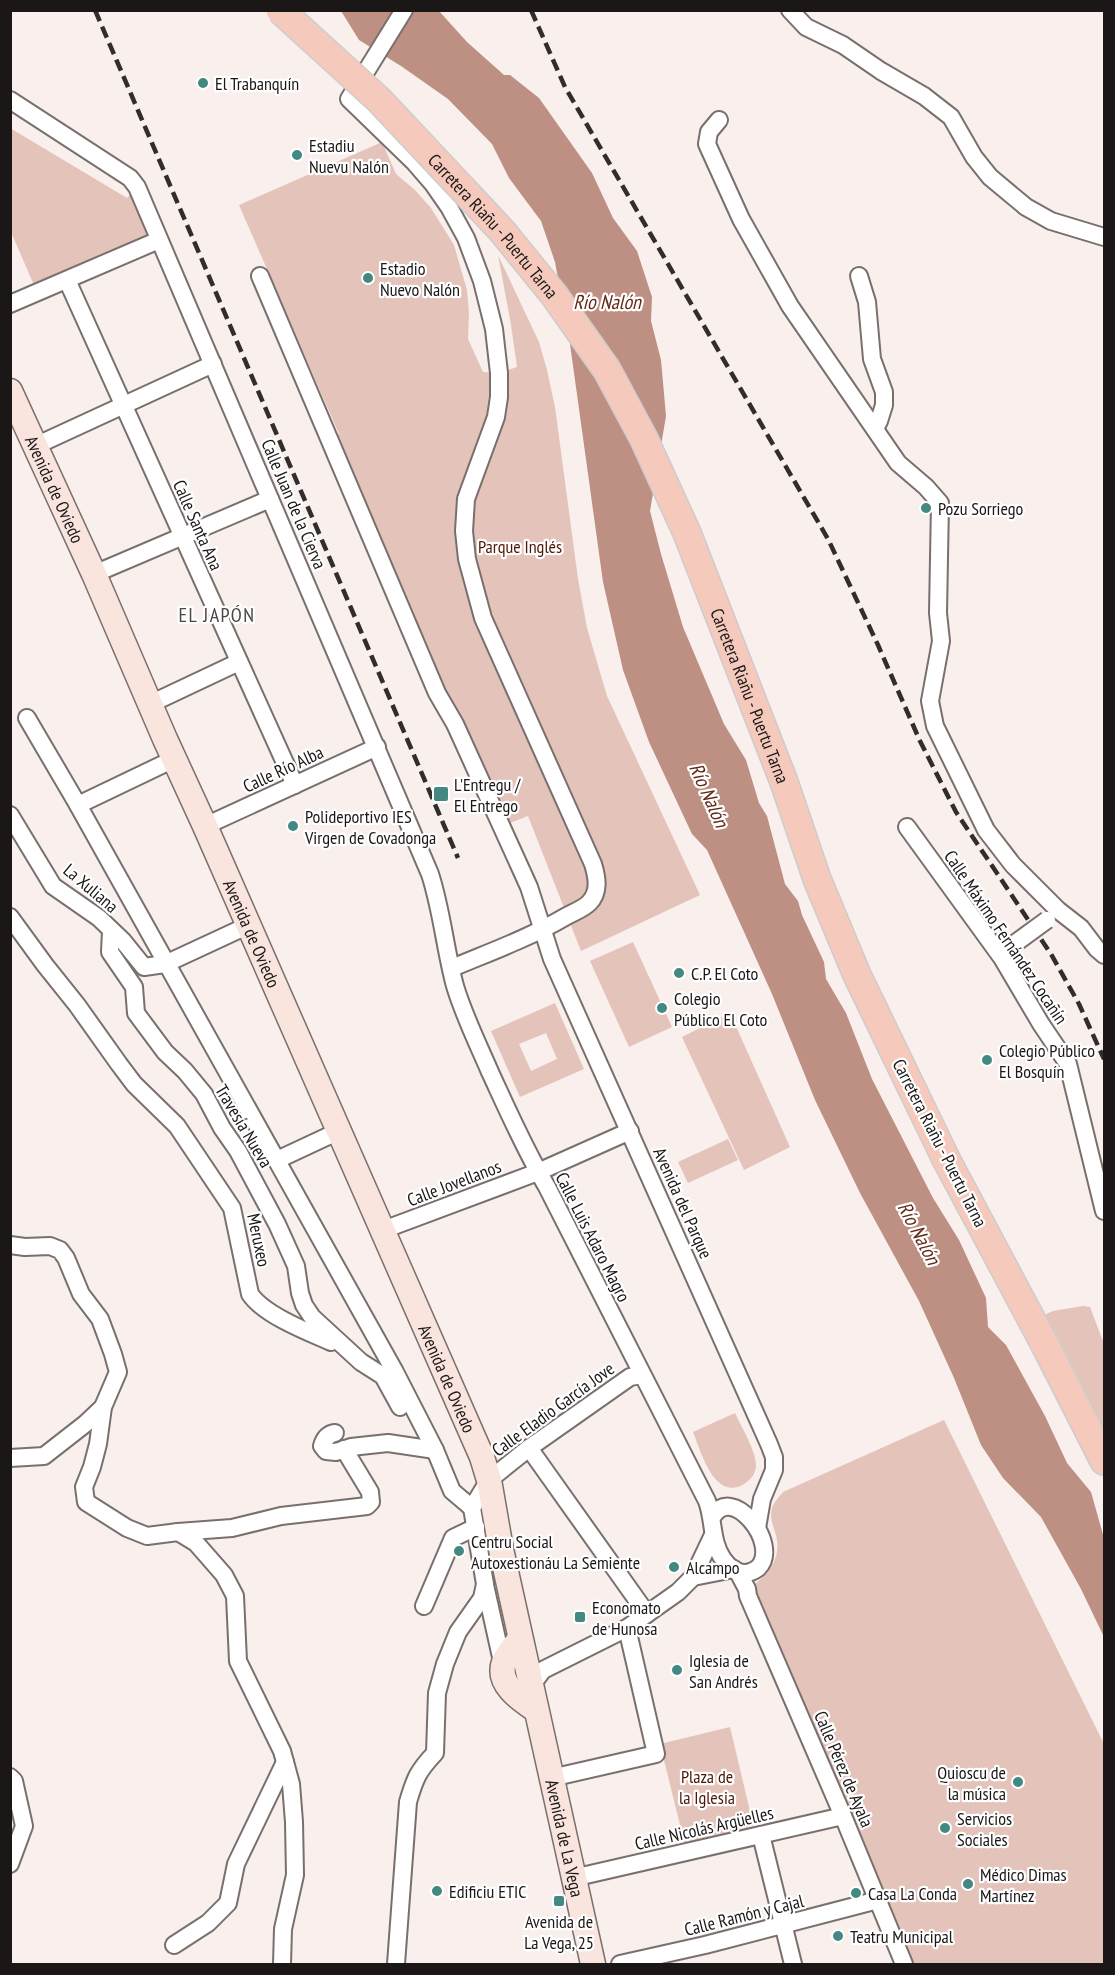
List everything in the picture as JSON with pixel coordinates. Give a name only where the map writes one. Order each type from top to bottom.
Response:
[{"type":"main road","name":"Carretera Riañu - Puertu Tarna","points":[[280,10],[379,100],[502,231],[554,295],[607,370],[644,439],[687,533],[784,782],[818,879],[857,975],[947,1161],[1104,1461]]},
{"type":"street","points":[[404,10],[349,99],[414,162],[449,207],[470,248],[482,281],[494,329],[499,397],[496,417],[466,499],[464,531],[468,559],[483,618],[593,864],[597,879],[595,892],[589,903],[543,930],[452,968]]},
{"type":"street","points":[[790,10],[790,13],[806,27],[843,45],[881,72],[924,96],[951,117],[974,157],[990,177],[1026,207],[1051,221],[1104,237]]},
{"type":"street","name":"Calle Juan de la Cierva","points":[[10,100],[130,178],[137,187],[430,874],[437,896],[455,985]]},
{"type":"street","points":[[719,120],[709,132],[707,144],[741,219],[790,306],[898,463],[926,487],[940,503],[938,613],[941,641],[930,701],[935,726],[986,830],[1053,915],[1081,928],[1104,955]]},
{"type":"street","points":[[10,304],[159,240]]},
{"type":"street","name":"Avenida del Parque","points":[[260,276],[437,693],[455,724],[533,896],[552,959],[769,1444],[774,1457],[774,1470],[764,1492],[757,1528]]},
{"type":"street","points":[[859,276],[867,302],[872,359],[885,392],[884,405],[875,429]]},
{"type":"street","name":"Calle Santa Ana","points":[[67,280],[295,785]]},
{"type":"street","points":[[35,446],[213,364]]},
{"type":"street","name":"Avenida de Oviedo","points":[[10,391],[94,574],[383,1230],[482,1457],[488,1479]]},
{"type":"street","points":[[94,574],[270,499]]},
{"type":"street","points":[[150,704],[239,663]]},
{"type":"street","points":[[27,718],[395,1372],[452,1491],[472,1508],[485,1584],[503,1666]]},
{"type":"street","name":"Calle Río Alba","points":[[205,826],[377,747]]},
{"type":"street","points":[[78,805],[174,759]]},
{"type":"street","name":"La Xuliana","points":[[10,815],[54,886],[99,918],[144,967],[165,964]]},
{"type":"street","name":"Calle Máximo Fernández Cocañín","points":[[907,827],[1006,953],[1041,1024],[1068,1064],[1104,1210]]},
{"type":"street","points":[[1006,953],[1053,915]]},
{"type":"street","name":"Meruxeo","points":[[10,916],[134,1083],[177,1126],[232,1208],[250,1294],[257,1305],[300,1328],[344,1346]]},
{"type":"street","points":[[165,964],[249,925]]},
{"type":"street","name":"Travesía Nueva","points":[[111,931],[110,952],[134,987],[136,1013],[165,1052],[204,1094],[222,1128],[238,1151],[277,1224],[296,1266],[304,1305],[312,1317],[361,1362],[383,1376],[408,1422],[431,1449]]},
{"type":"street","name":"Calle Luis Adaro Magro","points":[[455,985],[467,1019],[528,1156],[716,1514],[723,1559],[736,1570]]},
{"type":"street","points":[[277,1160],[339,1131]]},
{"type":"street","name":"Calle Jovellanos","points":[[383,1230],[538,1172],[630,1131]]},
{"type":"street","points":[[10,1245],[50,1246],[60,1250],[66,1258],[81,1294],[100,1319],[118,1372],[103,1407],[95,1455],[84,1487],[86,1502],[127,1528],[147,1536],[232,1528],[281,1516],[367,1506],[371,1502],[370,1492],[344,1449]]},
{"type":"street","name":"Calle Eladio García Jove","points":[[488,1479],[630,1377],[642,1375]]},
{"type":"street","points":[[10,1458],[44,1456],[103,1407]]},
{"type":"street","points":[[335,1433],[330,1434],[322,1446],[326,1451],[336,1452],[388,1443],[431,1449]]},
{"type":"street","points":[[529,1448],[647,1614]]},
{"type":"street","points":[[472,1508],[488,1479]]},
{"type":"street","points":[[488,1479],[520,1638],[521,1689]]},
{"type":"street","points":[[521,1689],[543,1670],[627,1628],[678,1592],[693,1577],[716,1514],[745,1503],[764,1492]]},
{"type":"street","points":[[716,1514],[747,1515],[762,1538],[764,1550],[762,1561],[755,1570],[747,1589]]},
{"type":"street","points":[[424,1606],[453,1538],[476,1527]]},
{"type":"street","points":[[178,1532],[196,1543],[224,1575],[235,1596],[238,1661],[282,1751],[291,1785],[295,1875],[283,1929],[282,1965]]},
{"type":"street","points":[[693,1577],[736,1570],[744,1573],[755,1570]]},
{"type":"street","name":"Calle Pérez de Ayala","points":[[736,1570],[747,1589],[904,1965]]},
{"type":"street","points":[[396,1965],[408,1802],[414,1780],[420,1769],[435,1753],[437,1693],[445,1664],[458,1632],[482,1598],[485,1584]]},
{"type":"street","points":[[551,1778],[656,1754],[627,1628]]},
{"type":"street","points":[[520,1638],[504,1660],[503,1677],[521,1689]]},
{"type":"street","name":"Avenida de La Vega","points":[[521,1689],[536,1710],[593,1965]]},
{"type":"street","points":[[174,1945],[208,1923],[228,1903],[236,1864],[285,1762]]},
{"type":"street","points":[[10,1777],[14,1781],[24,1826],[10,1864]]},
{"type":"street","name":"Calle Nicolás Argüelles","points":[[573,1878],[843,1816]]},
{"type":"street","points":[[761,1835],[793,1965]]},
{"type":"street","name":"Calle Ramón y Cajal","points":[[620,1965],[878,1900]]},
{"type":"green space","points":[[10,128],[127,198],[137,187],[159,240],[37,292],[11,232]]},
{"type":"green space","name":"Parque Inglés","points":[[382,142],[396,174],[431,208],[454,245],[467,290],[468,339],[483,372],[499,373],[517,367],[498,255],[539,342],[555,407],[578,579],[587,628],[607,696],[700,895],[581,951],[528,816],[502,826],[329,439],[339,434],[239,205]]},
{"type":"green space","points":[[633,942],[672,1027],[629,1047],[590,961]]},
{"type":"green space","points":[[555,1003],[584,1069],[520,1097],[491,1031]],"holes":[[[546,1033],[557,1059],[531,1071],[519,1044]]]},
{"type":"green space","points":[[730,1013],[790,1147],[744,1170],[682,1037]]},
{"type":"green space","points":[[728,1139],[738,1160],[688,1183],[678,1162]]},
{"type":"green space","points":[[1090,1307],[1104,1344],[1104,1436],[1044,1315],[1053,1311]]},
{"type":"green space","points":[[735,1413],[751,1446],[756,1465],[749,1480],[734,1488],[724,1486],[710,1472],[693,1432]]},
{"type":"green space","points":[[944,1420],[1104,1744],[1104,1964],[904,1964],[747,1589],[760,1580],[774,1563],[777,1540],[771,1513],[774,1504],[783,1492]]},
{"type":"green space","name":"Plaza de la Iglesia","points":[[730,1727],[754,1828],[685,1845],[660,1744]]},
{"type":"water","name":"Río Nalón","points":[[341,11],[439,11],[467,42],[504,75],[510,75],[539,98],[592,173],[613,218],[637,251],[652,297],[651,321],[661,360],[666,416],[650,511],[683,627],[724,724],[746,760],[759,803],[767,816],[785,884],[798,901],[802,915],[824,962],[826,979],[846,1013],[872,1079],[933,1198],[959,1240],[986,1298],[988,1327],[1006,1345],[1045,1416],[1067,1463],[1091,1492],[1104,1538],[1104,1637],[1081,1589],[1041,1517],[1003,1478],[981,1445],[919,1301],[860,1193],[815,1100],[772,994],[707,850],[692,834],[649,742],[623,670],[603,582],[570,344],[555,262],[541,221],[509,178],[492,144],[448,99],[359,40]]},
{"type":"railway","points":[[95,10],[458,858]]},
{"type":"railway","points":[[531,10],[565,87],[828,539],[920,741],[956,812],[1051,954],[1079,1004],[1104,1059]]},
{"type":"place","name":"El Trabanquín","points":[[203,83]]},
{"type":"place","name":"Estadiu Nuevu Nalón","points":[[297,155]]},
{"type":"place","name":"Estadio Nuevo Nalón","points":[[368,278]]},
{"type":"place","name":"Pozu Sorriego","points":[[926,508]]},
{"type":"place","name":"L'Entregu / El Entrego","points":[[441,794]]},
{"type":"place","name":"Polideportivo IES Virgen de Covadonga","points":[[293,826]]},
{"type":"place","name":"C.P. El Coto","points":[[679,973]]},
{"type":"place","name":"Colegio Público El Coto","points":[[662,1008]]},
{"type":"place","name":"Colegio Público El Bosquín","points":[[987,1060]]},
{"type":"place","name":"Centru Social Autoxestionáu La Semiente","points":[[459,1551]]},
{"type":"place","name":"Alcampo","points":[[674,1567]]},
{"type":"place","name":"Economato de Hunosa","points":[[580,1617]]},
{"type":"place","name":"Iglesia de San Andrés","points":[[677,1670]]},
{"type":"place","name":"Quioscu de la música","points":[[1018,1782]]},
{"type":"place","name":"Servicios Sociales","points":[[945,1828]]},
{"type":"place","name":"Médico Dimas Martínez","points":[[968,1884]]},
{"type":"place","name":"Edificiu ETIC","points":[[437,1891]]},
{"type":"place","name":"Casa La Conda","points":[[856,1893]]},
{"type":"place","name":"Avenida de La Vega, 25","points":[[559,1901]]},
{"type":"place","name":"Teatru Municipal","points":[[838,1936]]},
{"type":"district","name":"EL JAPÓN","points":[[217,615]]}]
